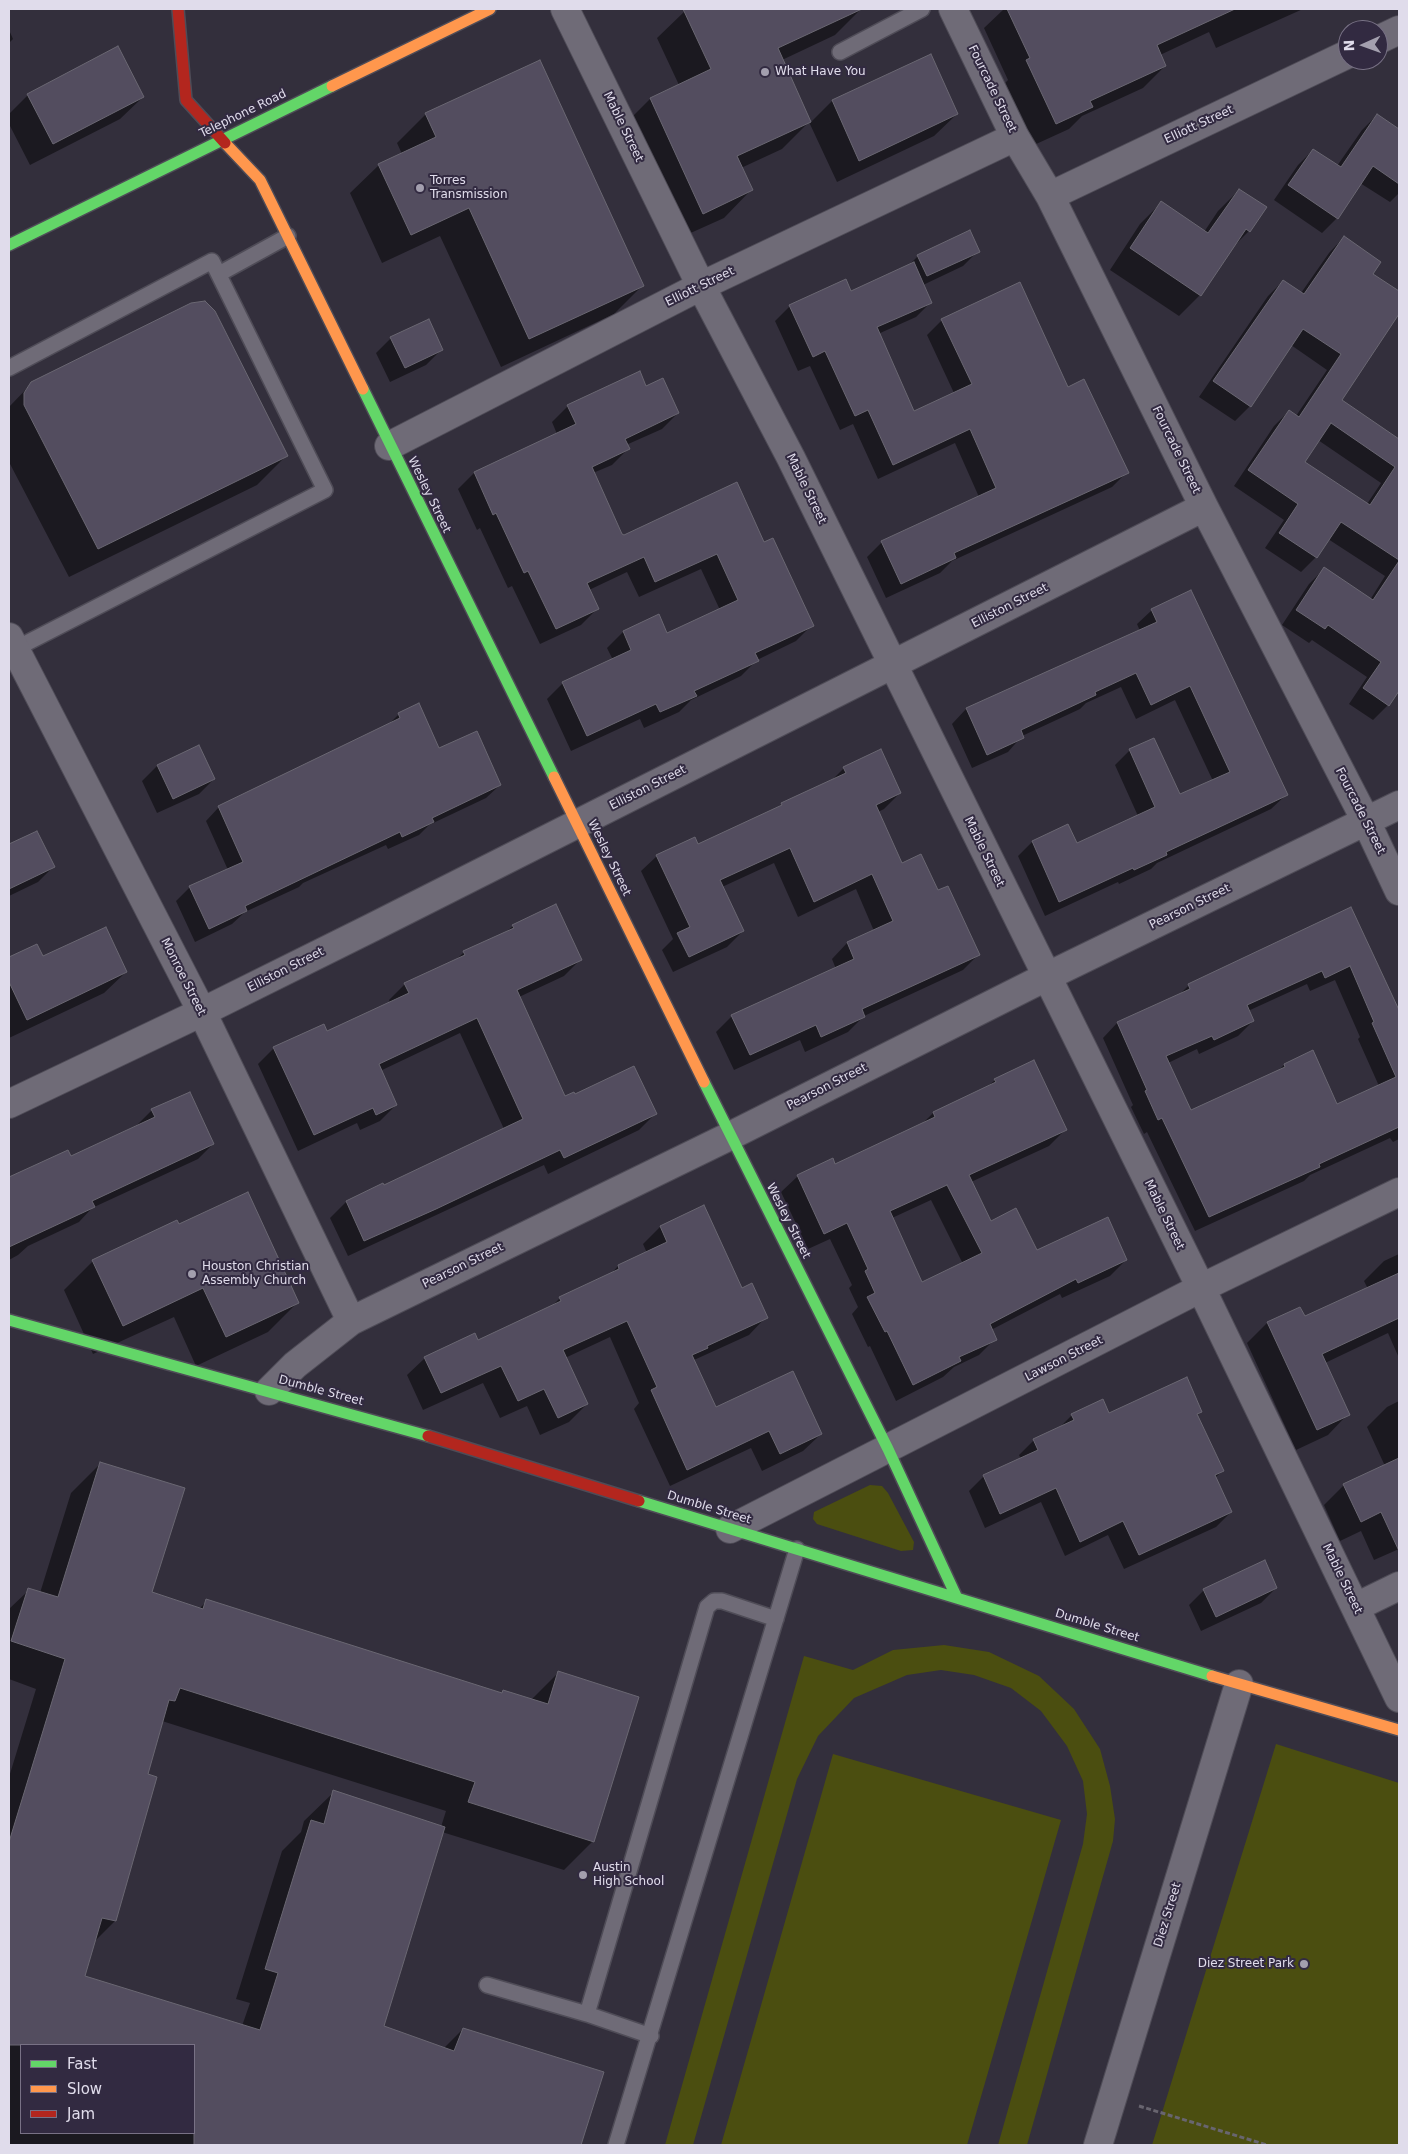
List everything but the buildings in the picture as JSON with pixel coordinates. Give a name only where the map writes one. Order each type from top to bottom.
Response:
[{"type":"street","name":"Wesley Street","points":[[178,9],[186,100],[260,180],[389,446],[730,1136],[888,1449],[957,1598]]},
{"type":"street","name":"Telephone Road","points":[[9,245],[490,9]]},
{"type":"street","name":"Mable Street","points":[[565,9],[701,286],[791,458],[1201,1288],[1399,1698]]},
{"type":"street","name":"Fourcade Street","points":[[953,9],[1015,137],[1050,196],[1204,507],[1366,821],[1399,891]]},
{"type":"street","name":"Elliott Street","points":[[1050,196],[1338,59]]},
{"type":"street","name":"Elliott Street","points":[[389,446],[701,286],[1015,137]]},
{"type":"street","name":"Elliston Street","points":[[9,1104],[202,1012],[1204,507]]},
{"type":"street","name":"Monroe Street","points":[[11,645],[202,1012],[351,1321]]},
{"type":"street","name":"Pearson Street","points":[[269,1391],[294,1365],[351,1321],[730,1136],[1046,977],[1399,805]]},
{"type":"street","name":"Lawson Street","points":[[730,1529],[1201,1288],[1399,1192]]},
{"type":"street","name":"Dumble Street","points":[[9,1320],[394,1425],[1239,1684],[1399,1730]]},
{"type":"street","points":[[1356,1607],[1399,1586]]},
{"type":"street","name":"Diez Street","points":[[1098,2145],[1239,1684]]},
{"type":"lane","points":[[840,52],[922,9]]},
{"type":"lane","points":[[219,274],[288,236]]},
{"type":"lane","points":[[9,368],[212,261],[325,490],[11,645]]},
{"type":"lane","points":[[616,2145],[797,1549]]},
{"type":"lane","points":[[587,2014],[707,1607],[714,1601],[722,1601],[776,1619]]},
{"type":"lane","points":[[487,1986],[587,2014],[650,2036]]},
{"type":"path","points":[[1112,2097],[1267,2145]]},
{"type":"shaded area","points":[[870,1485],[882,1486],[888,1493],[914,1542],[913,1550],[901,1551],[817,1524],[813,1519],[814,1512]]},
{"type":"shaded area","points":[[944,1645],[989,1652],[1039,1676],[1074,1709],[1100,1749],[1110,1786],[1115,1819],[1113,1841],[1027,2145],[998,2145],[1083,1844],[1087,1814],[1083,1781],[1067,1746],[1041,1711],[1011,1688],[974,1675],[941,1670],[907,1675],[854,1698],[818,1736],[797,1779],[693,2145],[665,2145],[804,1656],[853,1670],[893,1650]]},
{"type":"shaded area","name":"Diez Street Park","points":[[1276,1744],[1399,1783],[1399,2145],[1152,2145]]},
{"type":"shaded area","points":[[833,1754],[1061,1820],[967,2145],[721,2145]]},
{"type":"traffic: fast","points":[[9,245],[332,86]]},
{"type":"traffic: fast","points":[[363,389],[554,777]]},
{"type":"traffic: fast","points":[[704,1082],[888,1449],[957,1598]]},
{"type":"traffic: fast","points":[[9,1320],[428,1436]]},
{"type":"traffic: fast","points":[[639,1501],[1212,1676]]},
{"type":"traffic: slow","points":[[332,86],[490,9]]},
{"type":"traffic: slow","points":[[225,143],[260,180],[363,389]]},
{"type":"traffic: slow","points":[[554,777],[704,1082]]},
{"type":"traffic: slow","points":[[1212,1676],[1399,1730]]},
{"type":"traffic: jam","points":[[178,9],[186,100],[225,143]]},
{"type":"traffic: jam","points":[[428,1436],[639,1501]]},
{"type":"place","name":"What Have You","points":[[765,72]]},
{"type":"place","name":"Torres Transmission","points":[[420,188]]},
{"type":"place","name":"Houston Christian Assembly Church","points":[[192,1274]]},
{"type":"place","name":"Austin High School","points":[[583,1875]]},
{"type":"place","name":"Diez Street Park","points":[[1304,1964]]}]
